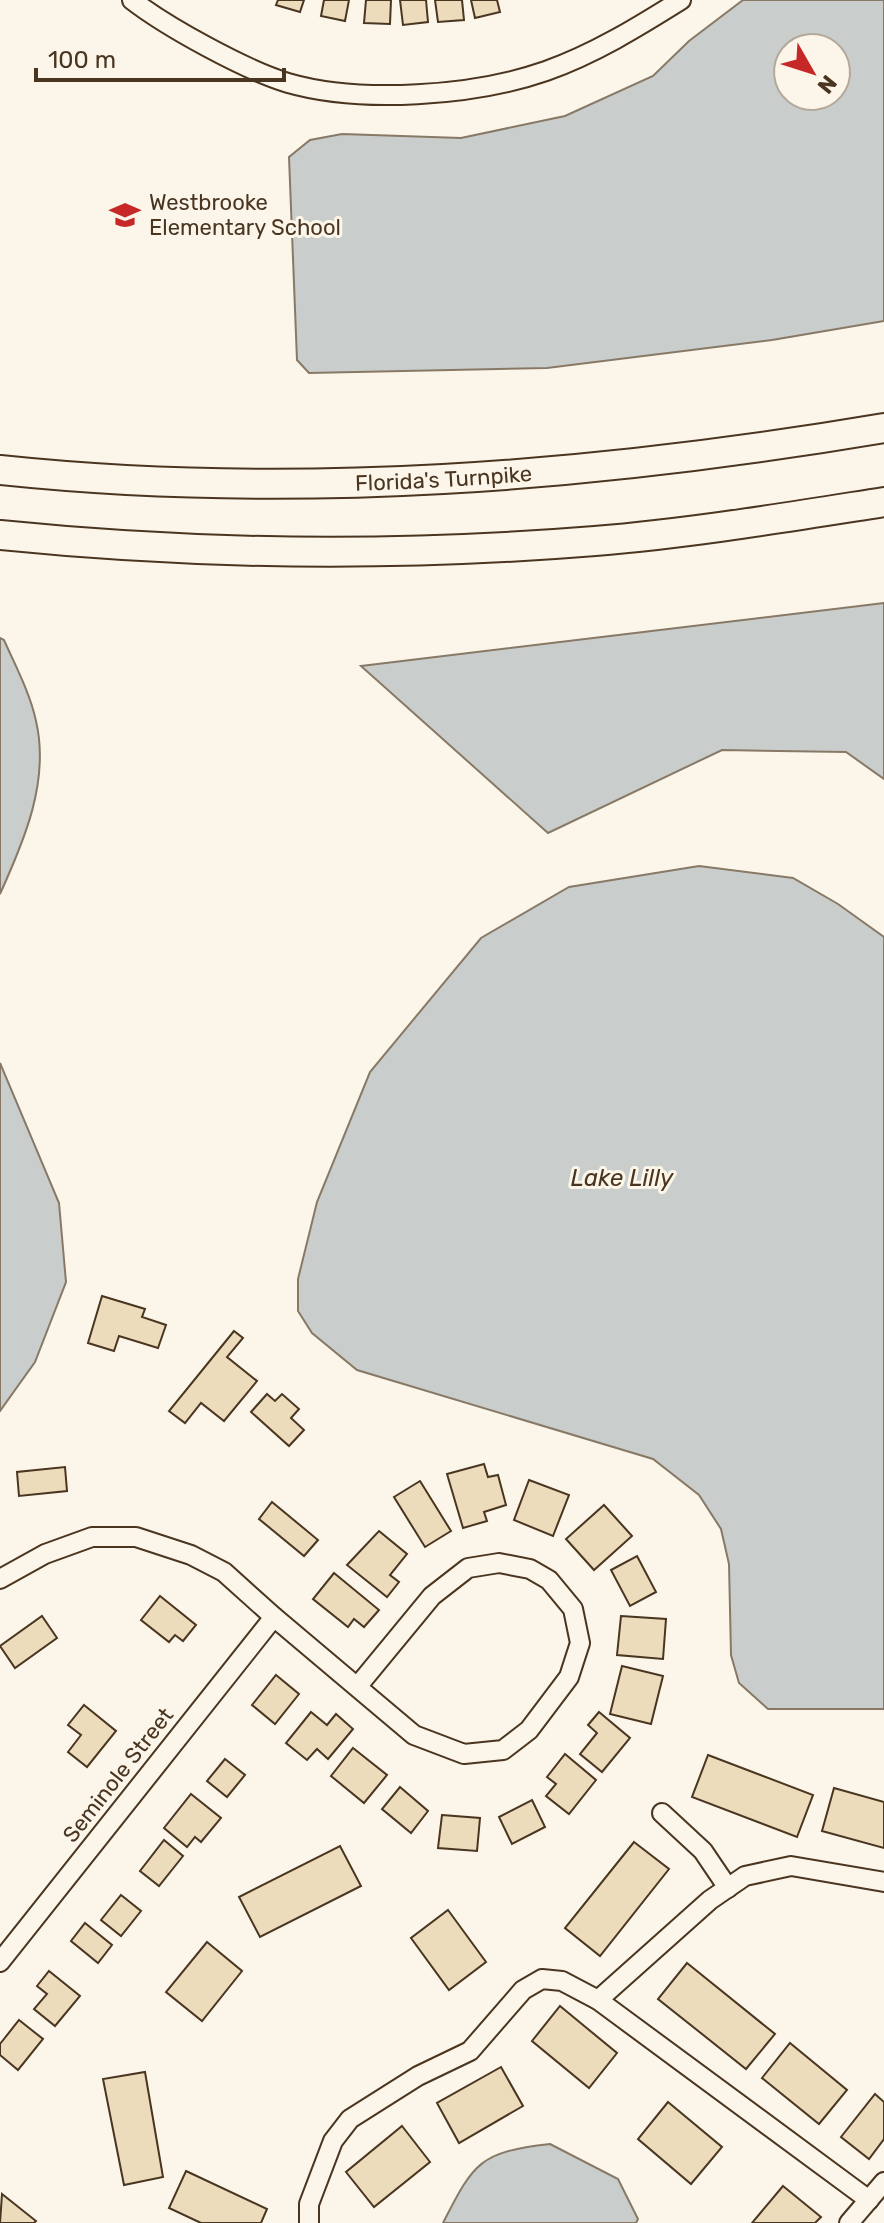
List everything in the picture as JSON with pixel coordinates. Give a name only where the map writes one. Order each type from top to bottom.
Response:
[{"type":"highway","name":"Florida's Turnpike","points":[[0,470],[66,477],[256,484],[444,479],[762,449],[884,428]]},
{"type":"highway","points":[[0,535],[169,548],[305,552],[448,550],[596,541],[752,523],[884,502]]},
{"type":"street","points":[[132,0],[198,42],[287,83],[381,96],[487,87],[546,71],[619,39],[681,0]]},
{"type":"street","points":[[0,1579],[45,1554],[92,1537],[136,1537],[191,1555],[224,1572],[274,1617],[357,1687],[414,1735],[464,1754],[503,1750],[529,1730],[569,1677],[580,1643],[573,1609],[549,1580],[530,1569],[499,1563],[468,1568],[432,1596],[357,1687]]},
{"type":"street","name":"Seminole Street","points":[[0,1962],[274,1617]]},
{"type":"street","points":[[662,1813],[703,1851],[728,1888]]},
{"type":"street","points":[[598,2000],[745,1876],[791,1866],[884,1882]]},
{"type":"street","points":[[309,2223],[309,2204],[333,2141],[350,2119],[418,2076],[470,2051],[523,1990],[542,1979],[562,1981],[598,2000],[869,2200]]},
{"type":"street","points":[[849,2223],[884,2182]]},
{"type":"water","points":[[743,0],[884,0],[884,321],[772,340],[547,368],[309,373],[297,360],[289,157],[310,140],[342,134],[461,138],[565,116],[653,76],[689,41]]},
{"type":"water","points":[[884,603],[884,779],[846,752],[722,750],[548,833],[361,666]]},
{"type":"water","points":[[0,638],[4,640],[33,711],[40,766],[26,832],[0,894]]},
{"type":"water","name":"Lake Lilly","points":[[699,866],[793,878],[838,904],[884,937],[884,1709],[768,1709],[739,1683],[731,1655],[729,1564],[721,1529],[699,1495],[653,1459],[357,1370],[312,1333],[298,1311],[298,1279],[317,1202],[370,1072],[481,938],[569,887]]},
{"type":"water","points":[[0,1063],[59,1203],[66,1282],[35,1362],[0,1411]]},
{"type":"water","points":[[550,2144],[618,2179],[638,2219],[636,2223],[443,2223],[463,2186],[482,2164],[508,2151]]},
{"type":"building","points":[[278,0],[304,0],[300,12],[276,5]]},
{"type":"building","points":[[324,0],[349,0],[345,21],[321,16]]},
{"type":"building","points":[[366,0],[391,0],[390,24],[364,23]]},
{"type":"building","points":[[400,0],[426,0],[428,22],[403,25]]},
{"type":"building","points":[[435,0],[462,0],[464,20],[438,22]]},
{"type":"building","points":[[471,0],[497,0],[500,12],[475,18]]},
{"type":"building","points":[[102,1296],[145,1309],[142,1317],[166,1325],[158,1348],[119,1336],[114,1351],[88,1343]]},
{"type":"building","points":[[234,1331],[243,1338],[227,1357],[257,1381],[224,1421],[201,1403],[185,1423],[169,1411]]},
{"type":"building","points":[[267,1394],[275,1401],[282,1394],[299,1409],[291,1418],[304,1430],[289,1446],[251,1412]]},
{"type":"building","points":[[484,1464],[488,1477],[498,1475],[506,1505],[484,1512],[487,1521],[463,1528],[447,1474]]},
{"type":"building","points":[[65,1467],[67,1491],[19,1496],[17,1472]]},
{"type":"building","points":[[529,1480],[569,1495],[553,1536],[514,1520]]},
{"type":"building","points":[[420,1481],[451,1531],[425,1547],[394,1497]]},
{"type":"building","points":[[272,1502],[318,1540],[304,1556],[259,1519]]},
{"type":"building","points":[[604,1505],[632,1536],[594,1570],[566,1539]]},
{"type":"building","points":[[379,1531],[407,1554],[390,1575],[399,1582],[387,1597],[347,1565]]},
{"type":"building","points":[[637,1556],[656,1592],[630,1606],[611,1570]]},
{"type":"building","points":[[334,1573],[379,1610],[364,1627],[354,1619],[348,1627],[313,1599]]},
{"type":"building","points":[[160,1596],[196,1625],[183,1641],[175,1635],[169,1642],[141,1620]]},
{"type":"building","points":[[42,1616],[57,1638],[15,1668],[0,1646]]},
{"type":"building","points":[[621,1616],[666,1619],[663,1659],[617,1655]]},
{"type":"building","points":[[622,1666],[663,1676],[651,1724],[610,1714]]},
{"type":"building","points":[[276,1675],[299,1694],[275,1724],[252,1705]]},
{"type":"building","points":[[84,1705],[116,1731],[87,1767],[68,1752],[81,1735],[68,1725]]},
{"type":"building","points":[[311,1712],[327,1725],[336,1714],[353,1729],[328,1759],[317,1749],[307,1760],[286,1743]]},
{"type":"building","points":[[599,1712],[630,1738],[602,1772],[580,1754],[597,1733],[588,1725]]},
{"type":"building","points":[[353,1748],[387,1775],[364,1803],[331,1776]]},
{"type":"building","points":[[565,1754],[596,1780],[569,1814],[546,1796],[556,1784],[547,1777]]},
{"type":"building","points":[[708,1755],[813,1795],[797,1837],[692,1797]]},
{"type":"building","points":[[225,1759],[245,1775],[227,1797],[207,1781]]},
{"type":"building","points":[[400,1787],[428,1811],[411,1833],[382,1809]]},
{"type":"building","points":[[834,1788],[884,1802],[884,1848],[822,1831]]},
{"type":"building","points":[[191,1794],[221,1818],[201,1842],[195,1837],[187,1847],[164,1828]]},
{"type":"building","points":[[532,1800],[545,1827],[512,1844],[499,1817]]},
{"type":"building","points":[[442,1815],[480,1818],[477,1851],[438,1848]]},
{"type":"building","points":[[164,1840],[183,1856],[159,1886],[140,1871]]},
{"type":"building","points":[[634,1842],[669,1869],[600,1956],[565,1928]]},
{"type":"building","points":[[340,1846],[361,1886],[260,1937],[239,1897]]},
{"type":"building","points":[[121,1895],[141,1911],[121,1936],[101,1920]]},
{"type":"building","points":[[448,1910],[486,1962],[449,1990],[411,1938]]},
{"type":"building","points":[[85,1923],[112,1945],[98,1963],[71,1941]]},
{"type":"building","points":[[207,1942],[242,1971],[202,2021],[166,1992]]},
{"type":"building","points":[[687,1963],[775,2034],[746,2069],[658,1999]]},
{"type":"building","points":[[49,1971],[80,1996],[55,2026],[34,2009],[47,1994],[37,1986]]},
{"type":"building","points":[[560,2006],[617,2053],[589,2088],[532,2041]]},
{"type":"building","points":[[19,2020],[43,2039],[18,2070],[0,2055],[0,2044]]},
{"type":"building","points":[[790,2043],[847,2090],[819,2124],[762,2078]]},
{"type":"building","points":[[501,2067],[523,2106],[459,2143],[437,2103]]},
{"type":"building","points":[[145,2072],[163,2177],[124,2185],[103,2079]]},
{"type":"building","points":[[875,2094],[884,2102],[884,2139],[869,2159],[841,2137]]},
{"type":"building","points":[[668,2102],[722,2147],[691,2184],[638,2139]]},
{"type":"building","points":[[402,2126],[430,2162],[374,2207],[346,2172]]},
{"type":"building","points":[[186,2171],[267,2209],[261,2223],[201,2223],[169,2208]]},
{"type":"building","points":[[783,2186],[821,2217],[815,2223],[752,2223]]},
{"type":"building","points":[[2,2194],[36,2221],[0,2223]]},
{"type":"place","name":"Westbrooke Elementary School","points":[[125,215]]}]
